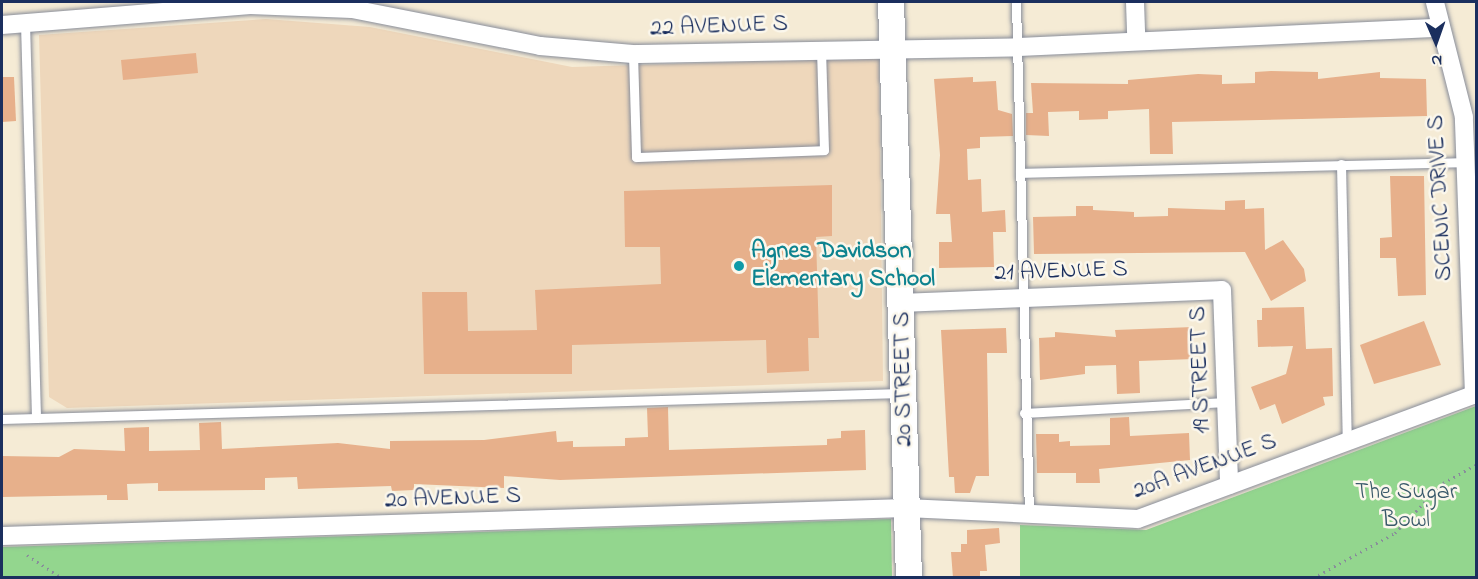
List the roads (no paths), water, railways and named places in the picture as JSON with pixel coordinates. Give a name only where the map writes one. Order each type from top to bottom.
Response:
[{"type":"street","name":"20 STREET S","points":[[891,2],[903,303],[909,578]]},
{"type":"street","points":[[1135,2],[1136,38]]},
{"type":"street","name":"SCENIC DRIVE S","points":[[1435,2],[1464,117],[1474,395]]},
{"type":"street","name":"22 AVENUE S","points":[[2,25],[136,7],[250,5],[352,9],[530,45],[633,54],[892,45],[1017,47],[1136,38],[1441,28]]},
{"type":"street","name":"21 AVENUE S","points":[[903,303],[1222,290]]},
{"type":"street","name":"19 STREET S","points":[[1222,290],[1229,485]]},
{"type":"street","name":"20A AVENUE S","points":[[906,508],[1138,519],[1474,395]]},
{"type":"street","name":"20 AVENUE S","points":[[2,536],[906,508]]},
{"type":"lane","points":[[1016,2],[1020,298],[1029,514]]},
{"type":"lane","points":[[25,23],[36,417]]},
{"type":"lane","points":[[633,54],[636,157],[824,150],[821,48]]},
{"type":"lane","points":[[1020,173],[1466,162]]},
{"type":"lane","points":[[1341,164],[1347,440]]},
{"type":"lane","points":[[2,419],[904,392]]},
{"type":"lane","points":[[1024,413],[1226,402]]},
{"type":"place","name":"Agnes Davidson Elementary School","points":[[739,266]]},
{"type":"park label","name":"The Sugar Bowl","points":[[1406,507]]}]
